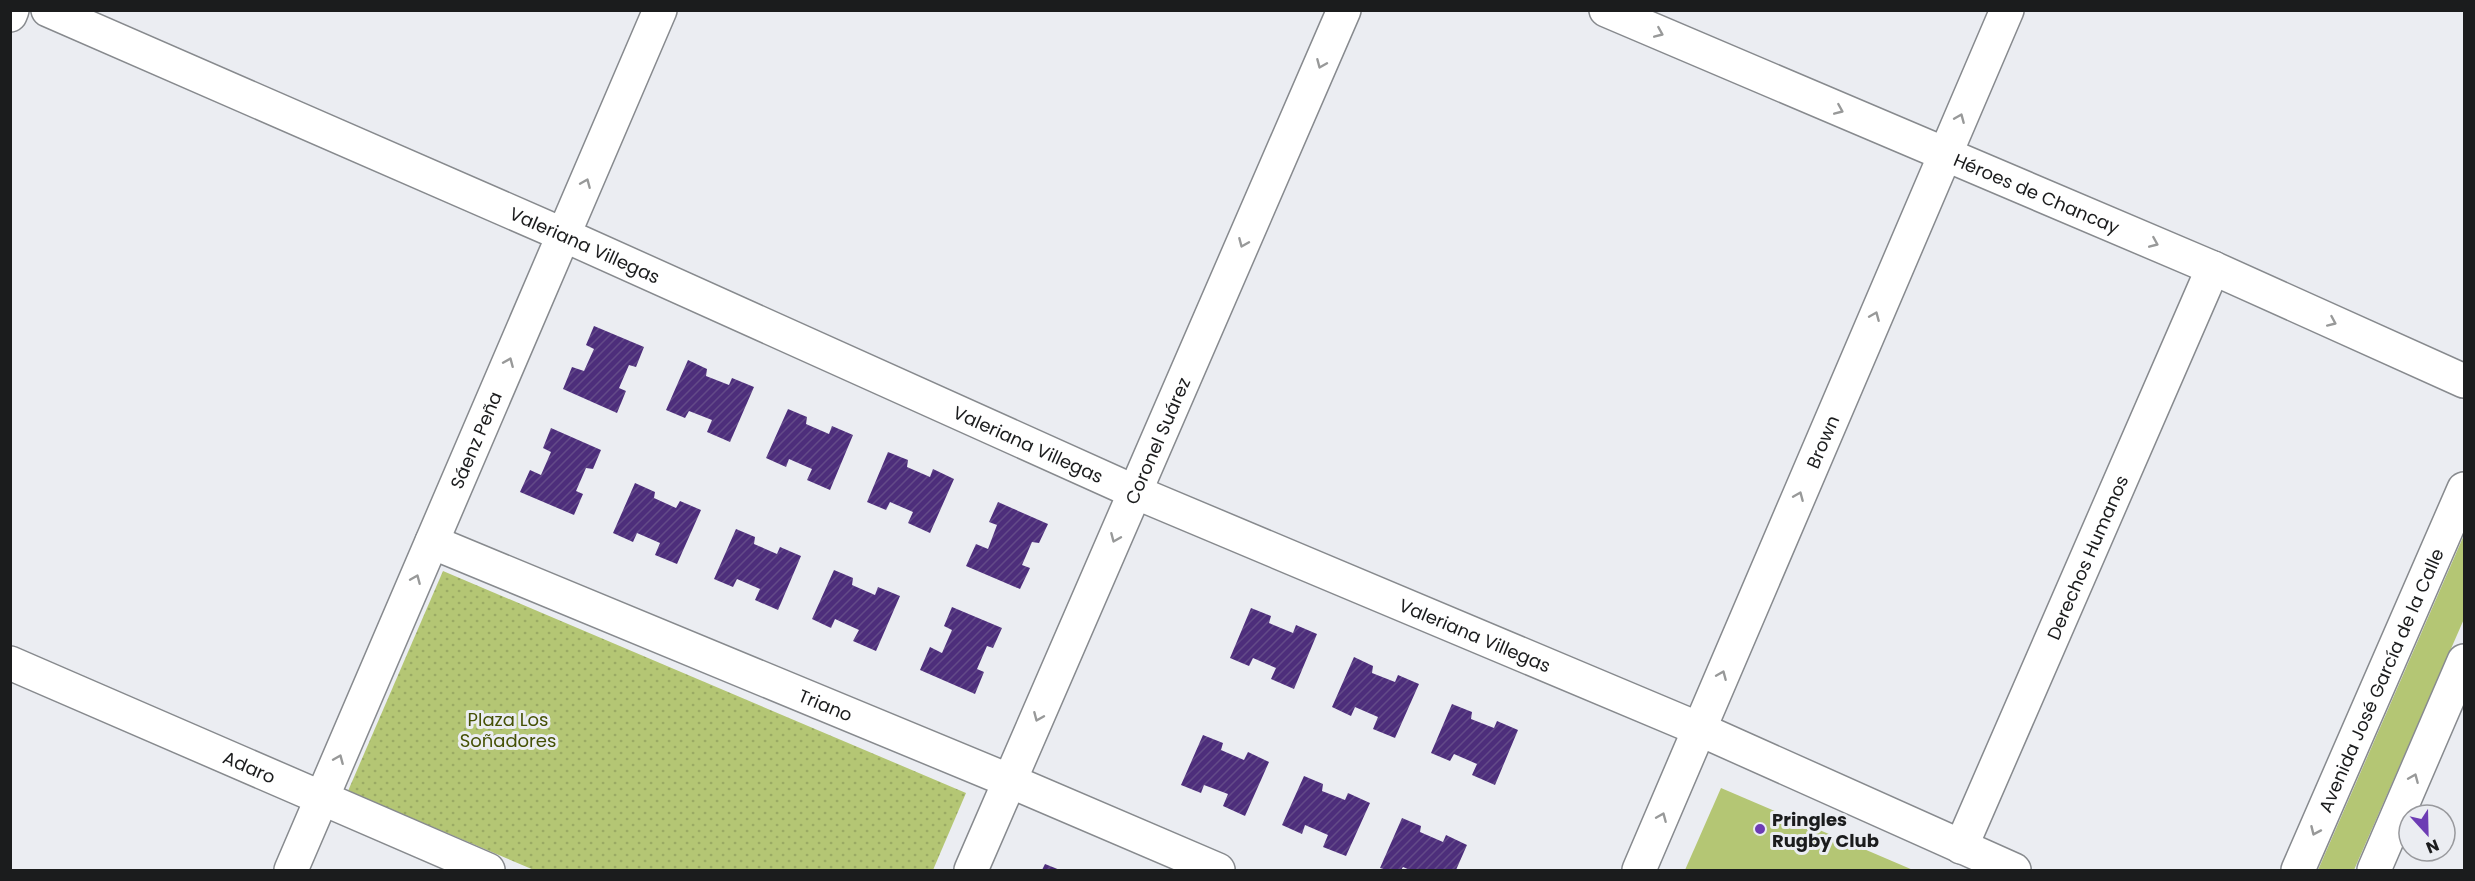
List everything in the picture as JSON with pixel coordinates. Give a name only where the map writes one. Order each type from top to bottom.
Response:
[{"type":"street","points":[[10,15],[12,10]]},
{"type":"street","name":"Valeriana Villegas","points":[[48,10],[564,235],[1135,492],[1700,729],[2014,870]]},
{"type":"street","name":"Sáenz Peña","points":[[291,870],[660,10]]},
{"type":"street","name":"Coronel Suárez","points":[[971,870],[1344,10]]},
{"type":"street","name":"Héroes de Chancay","points":[[1605,10],[2213,268],[2464,381]]},
{"type":"street","name":"Brown","points":[[1639,870],[2007,10]]},
{"type":"street","name":"Derechos Humanos","points":[[1961,847],[2213,268]]},
{"type":"street","name":"Avenida José García de la Calle","points":[[2298,870],[2464,489]]},
{"type":"street","name":"Triano","points":[[432,542],[1010,781],[1218,870]]},
{"type":"street","points":[[2374,870],[2464,661]]},
{"type":"street","name":"Adaro","points":[[10,663],[488,870]]},
{"type":"green space","points":[[2464,535],[2464,619],[2354,870],[2318,870]]},
{"type":"green space","name":"Plaza Los Soñadores","points":[[443,571],[966,793],[933,870],[534,870],[348,791]]},
{"type":"green space","name":"Pringles Rugby Club","points":[[1721,788],[1913,870],[1685,870]]},
{"type":"building","points":[[594,326],[644,347],[636,367],[629,365],[619,388],[626,391],[617,413],[563,389],[572,367],[584,371],[594,349],[586,345]]},
{"type":"building","points":[[688,360],[707,369],[706,376],[729,385],[732,378],[754,387],[730,442],[707,432],[712,420],[689,411],[685,418],[666,410]]},
{"type":"building","points":[[788,409],[807,417],[806,424],[829,434],[832,426],[853,435],[830,490],[807,480],[812,469],[789,459],[786,467],[766,458]]},
{"type":"building","points":[[551,428],[601,450],[593,469],[586,468],[576,491],[583,494],[574,515],[520,492],[530,470],[541,475],[551,452],[543,448]]},
{"type":"building","points":[[888,452],[908,460],[907,467],[930,477],[933,469],[954,479],[930,533],[908,523],[913,512],[890,502],[886,510],[867,502]]},
{"type":"building","points":[[635,483],[655,492],[654,498],[676,508],[680,501],[701,510],[677,564],[655,555],[660,543],[637,533],[633,542],[613,533]]},
{"type":"building","points":[[998,502],[1048,524],[1039,543],[1032,542],[1022,565],[1030,568],[1020,589],[966,566],[976,544],[988,549],[997,525],[989,522]]},
{"type":"building","points":[[736,529],[755,537],[754,544],[777,554],[780,547],[801,556],[778,610],[755,600],[760,589],[737,579],[733,587],[714,579]]},
{"type":"building","points":[[834,570],[853,578],[852,585],[875,595],[878,587],[900,596],[876,651],[853,641],[859,630],[835,619],[831,628],[812,619]]},
{"type":"building","points":[[952,607],[1002,628],[993,648],[987,646],[977,669],[984,672],[975,694],[920,670],[930,647],[942,653],[952,630],[944,626]]},
{"type":"building","points":[[1251,608],[1271,616],[1269,623],[1293,633],[1296,625],[1317,634],[1294,689],[1271,679],[1276,668],[1253,658],[1249,666],[1230,658]]},
{"type":"building","points":[[1354,657],[1373,666],[1372,673],[1395,682],[1398,675],[1419,684],[1395,738],[1373,729],[1378,717],[1355,707],[1351,716],[1332,707]]},
{"type":"building","points":[[1452,704],[1472,712],[1471,719],[1494,728],[1497,721],[1518,730],[1495,785],[1472,775],[1477,764],[1454,754],[1450,761],[1431,753]]},
{"type":"building","points":[[1203,735],[1223,743],[1221,750],[1244,760],[1248,752],[1269,762],[1245,816],[1223,806],[1228,794],[1204,785],[1201,793],[1181,785]]},
{"type":"building","points":[[1304,776],[1323,784],[1322,791],[1345,800],[1348,793],[1370,803],[1346,856],[1323,847],[1328,835],[1305,825],[1302,834],[1282,825]]},
{"type":"building","points":[[1402,818],[1421,826],[1420,832],[1443,842],[1446,835],[1467,845],[1456,870],[1410,870],[1403,867],[1401,870],[1387,870],[1380,868]]},
{"type":"building","points":[[1045,864],[1060,870],[1042,870]]},
{"type":"place","name":"Pringles Rugby Club","points":[[1760,829]]}]
